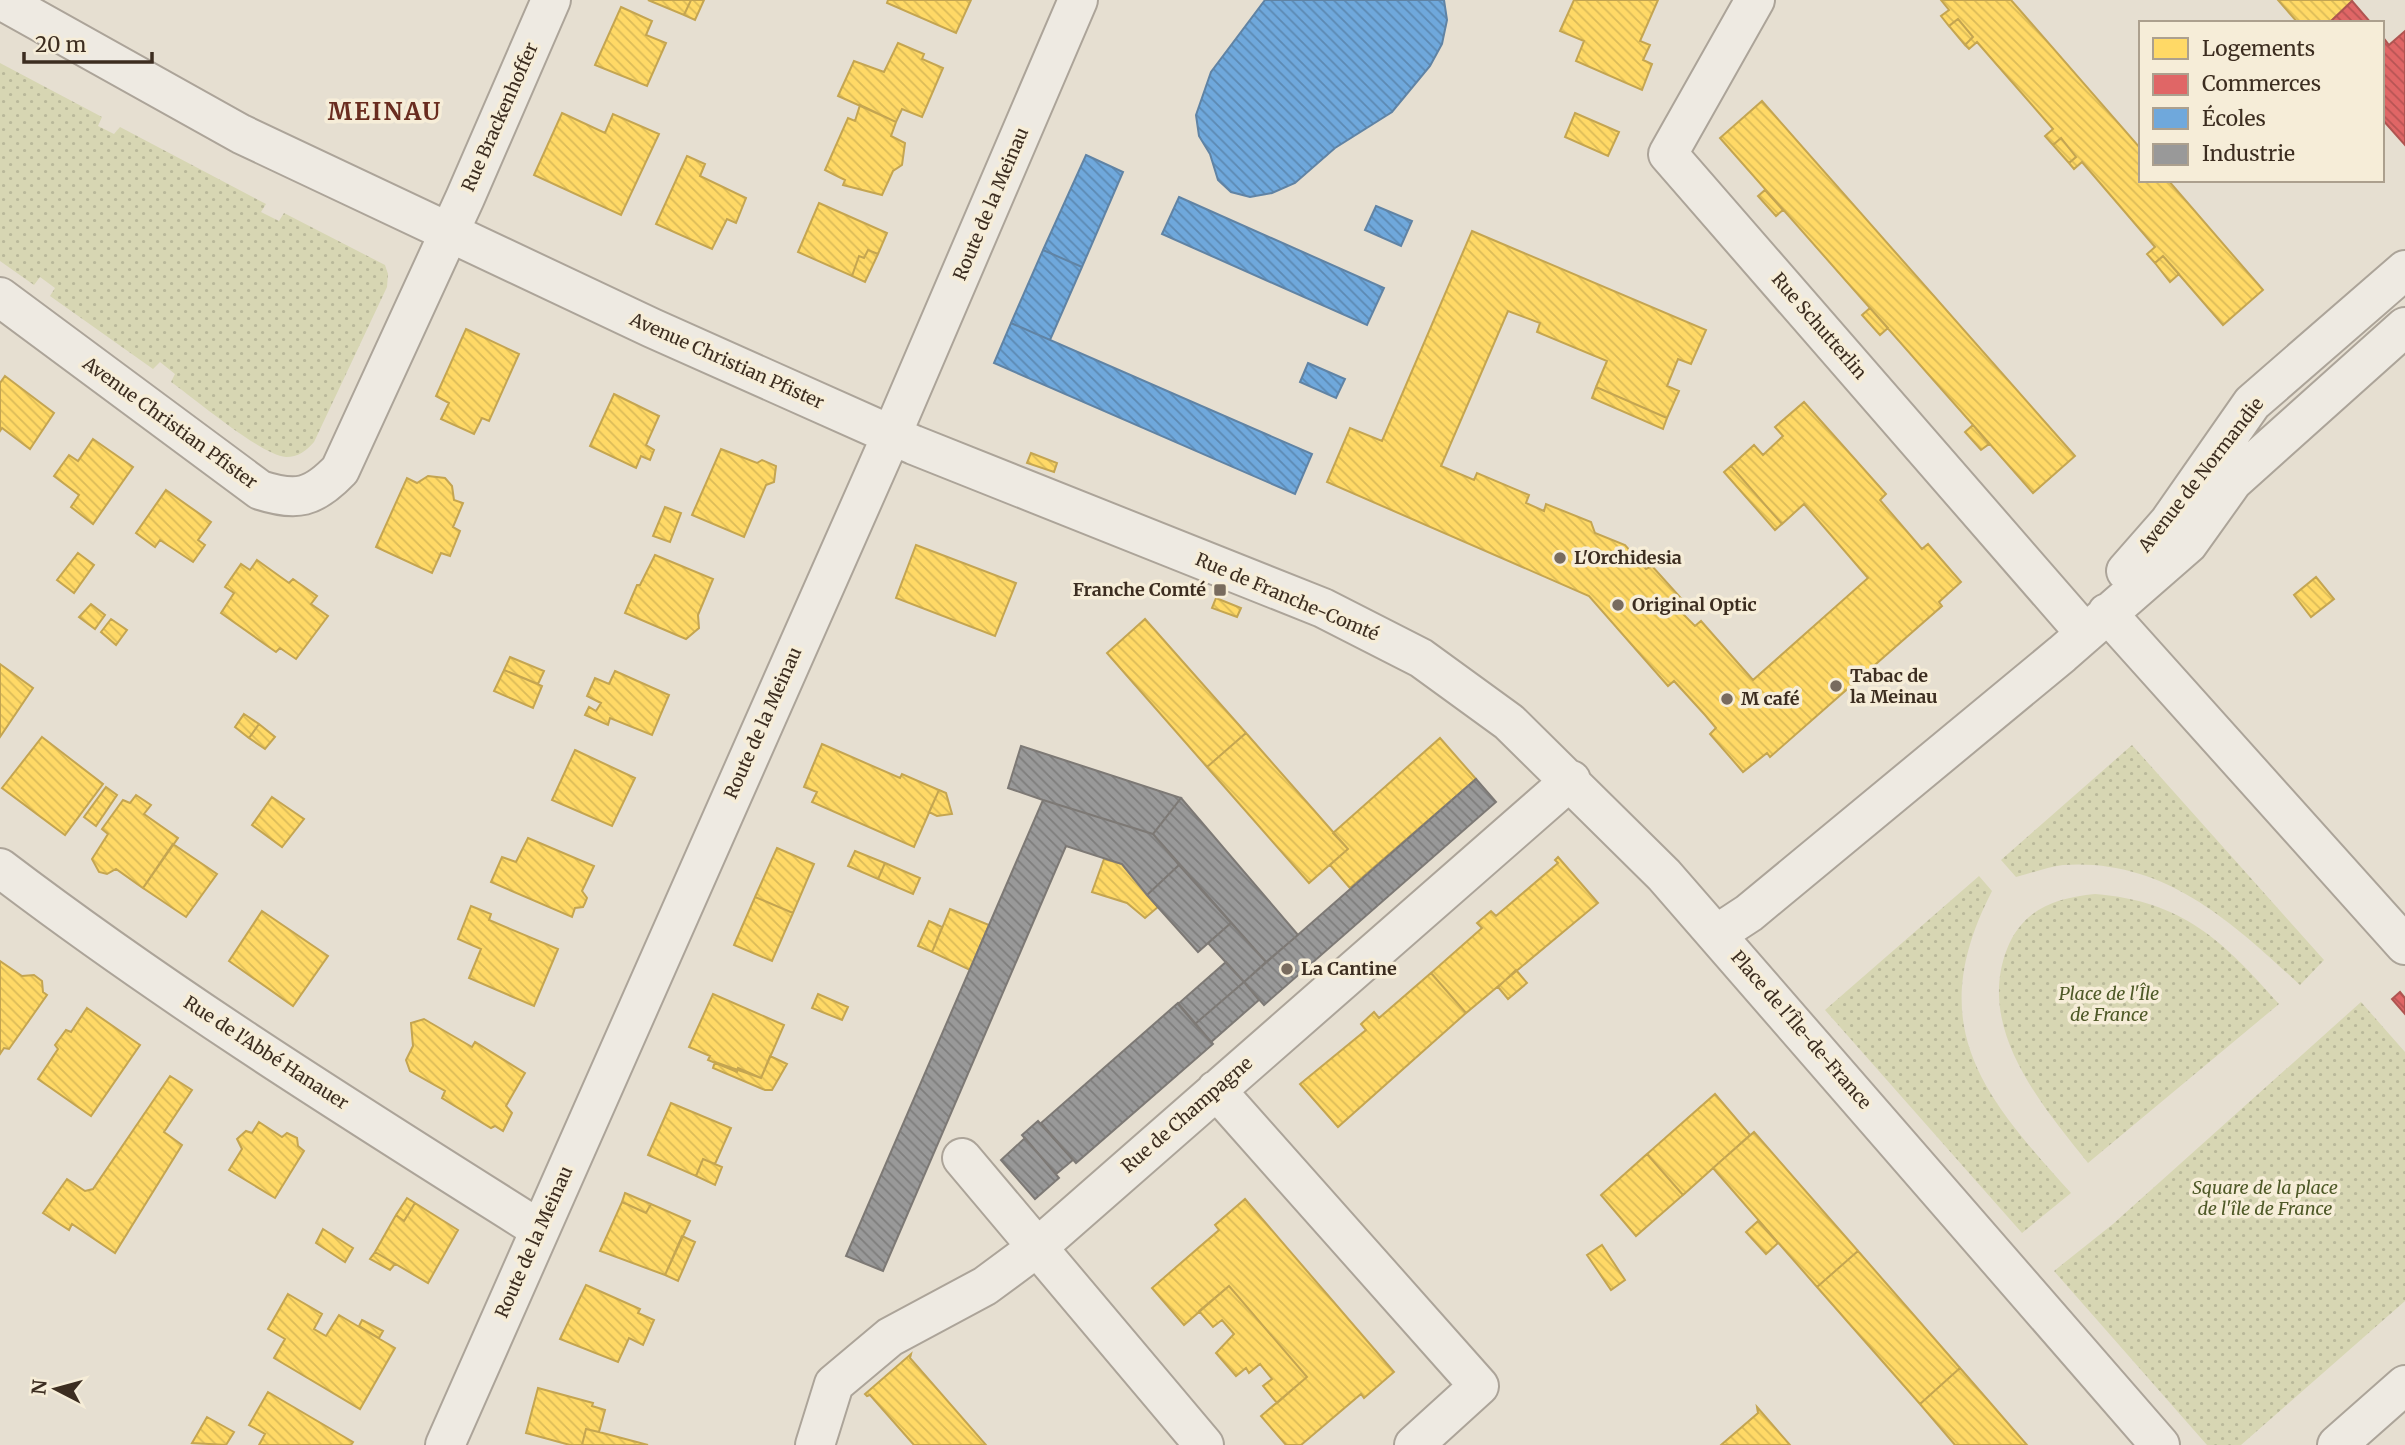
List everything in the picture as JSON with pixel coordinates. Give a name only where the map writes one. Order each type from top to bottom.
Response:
[{"type":"street","name":"Avenue Christian Pfister","points":[[1,0],[241,134],[449,234],[892,434]]},
{"type":"street","name":"Rue Brackenhoffer","points":[[449,234],[551,0]]},
{"type":"street","name":"Route de la Meinau","points":[[445,1445],[892,434],[1078,0]]},
{"type":"street","name":"Rue Schutterlin","points":[[1755,0],[1668,154],[2096,623]]},
{"type":"street","name":"Avenue Christian Pfister","points":[[0,297],[260,490],[282,497],[304,496],[322,489],[340,470],[449,234]]},
{"type":"street","name":"Avenue de Normandie","points":[[2096,623],[2112,588],[2169,522],[2252,403],[2405,270]]},
{"type":"street","name":"Avenue de Normandie","points":[[2096,623],[2188,544],[2233,481],[2405,327]]},
{"type":"street","name":"Rue de Franche-Comté","points":[[892,434],[1323,608],[1375,632],[1467,689],[1509,722],[1571,780],[1717,934]]},
{"type":"street","name":"Place de l'Île-de-France","points":[[2096,623],[1749,913],[1717,934],[2160,1445]]},
{"type":"street","points":[[2096,623],[2405,946]]},
{"type":"street","name":"Rue de Champagne","points":[[815,1445],[834,1384],[890,1336],[985,1286],[1039,1246],[1571,780]]},
{"type":"street","name":"Rue de l'Abbé Hanauer","points":[[0,868],[68,920],[239,1036],[539,1230]]},
{"type":"street","points":[[1216,1090],[1479,1386],[1414,1445]]},
{"type":"street","points":[[962,1158],[1205,1445]]},
{"type":"street","points":[[2337,1445],[2405,1385]]},
{"type":"green space","points":[[0,63],[102,117],[98,126],[114,134],[120,127],[266,204],[261,212],[279,221],[284,213],[385,265],[388,274],[387,287],[314,442],[305,451],[286,457],[261,447],[171,382],[175,374],[160,362],[153,369],[50,296],[55,288],[40,277],[34,285],[0,261]]},
{"type":"green space","points":[[2132,745],[2324,960],[2300,985],[2222,917],[2164,883],[2133,872],[2099,866],[2063,865],[2016,877],[2001,860]]},
{"type":"green space","points":[[1979,876],[1992,891],[1972,938],[1963,981],[1963,1019],[1972,1055],[1988,1089],[2011,1123],[2071,1193],[2022,1233],[1825,1010]]},
{"type":"green space","name":"Place de l'Île de France","points":[[2095,894],[2153,905],[2199,928],[2239,961],[2279,1004],[2088,1163],[2051,1116],[2018,1064],[2000,1008],[2000,979],[2007,949],[2014,935],[2031,915],[2054,903]]},
{"type":"green space","name":"Square de la place de l'île de France","points":[[2361,1002],[2405,1052],[2405,1301],[2241,1445],[2207,1445],[2054,1271],[2113,1224]]},
{"type":"building: Logements","points":[[648,0],[691,0],[684,15]]},
{"type":"building: Logements","points":[[691,0],[704,0],[695,20],[684,15]]},
{"type":"building: Logements","points":[[888,0],[971,0],[956,33],[887,3]]},
{"type":"building: Logements","points":[[1574,0],[1658,0],[1640,41],[1650,45],[1643,60],[1652,64],[1642,90],[1576,61],[1584,41],[1560,31]]},
{"type":"building: Logements","points":[[1941,0],[2011,0],[2139,147],[2139,182],[2170,182],[2263,290],[2223,325],[2163,256],[2155,263],[2147,254],[2155,247],[2082,162],[2074,169],[2069,163],[2076,157],[2061,138],[2053,145],[2045,136],[2053,129],[1977,42],[1969,49],[1965,45],[1973,37],[1958,19],[1949,26],[1941,16],[1949,10]]},
{"type":"building: Logements","points":[[2278,0],[2352,1],[2331,21],[2296,21]]},
{"type":"building: Logements","points":[[621,7],[652,21],[646,35],[666,43],[647,86],[595,65]]},
{"type":"building: Logements","points":[[1958,19],[1973,37],[1965,45],[1949,26]]},
{"type":"building: Logements","points":[[898,43],[924,54],[922,59],[943,68],[922,117],[902,109],[896,122],[838,96],[854,61],[884,72]]},
{"type":"building: Logements","points":[[1762,101],[2075,456],[2033,493],[1720,138]]},
{"type":"building: Logements","points":[[860,105],[896,122],[891,136],[905,143],[902,165],[893,171],[882,195],[843,185],[845,180],[825,170],[848,118],[855,121]]},
{"type":"building: Logements","points":[[562,113],[605,133],[613,114],[659,134],[621,215],[534,175]]},
{"type":"building: Logements","points":[[1575,113],[1619,132],[1608,156],[1565,137]]},
{"type":"building: Logements","points":[[2061,138],[2076,157],[2069,163],[2053,145]]},
{"type":"building: Logements","points":[[687,156],[705,164],[700,176],[746,198],[736,223],[727,219],[712,249],[656,224]]},
{"type":"building: Logements","points":[[1765,190],[1783,210],[1776,216],[1758,196]]},
{"type":"building: Logements","points":[[819,203],[887,233],[878,254],[868,250],[864,258],[859,256],[852,276],[798,252]]},
{"type":"building: Logements","points":[[1472,231],[1706,330],[1691,364],[1678,359],[1667,386],[1679,391],[1667,418],[1596,387],[1607,361],[1537,332],[1540,323],[1508,311],[1441,466],[1474,480],[1477,473],[1529,495],[1526,503],[1544,511],[1546,504],[1591,522],[1595,533],[1625,545],[1646,569],[1652,566],[1688,606],[1682,613],[1695,626],[1701,621],[1753,680],[1868,578],[1804,504],[1782,524],[1731,466],[1754,445],[1763,455],[1783,436],[1775,427],[1804,402],[1886,494],[1880,500],[1922,549],[1928,544],[1961,582],[1939,602],[1942,606],[1770,757],[1767,753],[1743,772],[1710,734],[1716,728],[1705,715],[1674,681],[1668,686],[1589,596],[1327,482],[1350,428],[1382,441]]},
{"type":"building: Logements","points":[[868,250],[878,254],[865,282],[852,276],[859,256],[864,258]]},
{"type":"building: Logements","points":[[2163,256],[2179,274],[2170,282],[2155,263]]},
{"type":"building: Logements","points":[[1870,308],[1888,328],[1880,335],[1862,315]]},
{"type":"building: Logements","points":[[466,329],[519,354],[489,421],[482,418],[474,434],[441,419],[449,403],[436,396]]},
{"type":"building: Logements","points":[[5,376],[54,413],[30,449],[2,428],[0,431],[0,383]]},
{"type":"building: Logements","points":[[1596,387],[1667,418],[1663,429],[1592,398]]},
{"type":"building: Logements","points":[[614,394],[659,416],[646,445],[654,450],[650,460],[641,456],[636,468],[590,446]]},
{"type":"building: Logements","points":[[1973,425],[1989,444],[1981,450],[1965,432]]},
{"type":"building: Logements","points":[[93,439],[133,467],[93,524],[71,507],[79,495],[54,476],[69,455],[78,461]]},
{"type":"building: Logements","points":[[721,449],[757,463],[762,460],[776,466],[774,482],[766,485],[744,537],[692,515]]},
{"type":"building: Logements","points":[[1031,453],[1057,463],[1054,472],[1027,463]]},
{"type":"building: Logements","points":[[1731,466],[1782,524],[1775,530],[1724,472]]},
{"type":"building: Logements","points":[[428,476],[445,478],[452,486],[454,500],[463,503],[453,527],[460,531],[450,556],[441,553],[432,573],[376,547],[407,478],[417,483]]},
{"type":"building: Logements","points":[[166,490],[211,522],[198,540],[205,545],[193,562],[160,540],[155,547],[136,533]]},
{"type":"building: Logements","points":[[665,507],[681,513],[670,542],[653,536]]},
{"type":"building: Logements","points":[[916,545],[1016,583],[995,636],[896,598]]},
{"type":"building: Logements","points":[[78,553],[94,565],[74,593],[57,580]]},
{"type":"building: Logements","points":[[655,555],[713,579],[698,615],[699,628],[686,639],[625,613],[637,585],[640,585]]},
{"type":"building: Logements","points":[[257,560],[289,583],[293,579],[317,596],[311,604],[328,616],[296,659],[280,648],[276,652],[221,613],[234,593],[225,587],[241,564],[250,570]]},
{"type":"building: Logements","points":[[2316,577],[2334,599],[2311,617],[2294,595]]},
{"type":"building: Logements","points":[[1216,598],[1241,608],[1237,617],[1212,608]]},
{"type":"building: Logements","points":[[91,604],[105,615],[95,629],[79,617]]},
{"type":"building: Logements","points":[[111,619],[127,630],[116,645],[101,632]]},
{"type":"building: Logements","points":[[1145,619],[1246,733],[1207,767],[1107,653]]},
{"type":"building: Logements","points":[[510,657],[544,671],[538,684],[504,670]]},
{"type":"building: Logements","points":[[0,664],[33,688],[0,737]]},
{"type":"building: Logements","points":[[504,670],[542,686],[533,708],[494,691]]},
{"type":"building: Logements","points":[[615,671],[669,695],[652,735],[610,718],[608,725],[585,715],[589,707],[596,711],[601,703],[587,696],[595,678],[609,684]]},
{"type":"building: Logements","points":[[244,714],[259,724],[249,738],[235,727]]},
{"type":"building: Logements","points":[[259,724],[275,737],[265,749],[249,738]]},
{"type":"building: Logements","points":[[1246,733],[1348,849],[1309,883],[1207,767]]},
{"type":"building: Logements","points":[[42,737],[103,784],[65,835],[2,788]]},
{"type":"building: Logements","points":[[1440,738],[1476,779],[1350,888],[1330,865],[1348,849],[1333,833]]},
{"type":"building: Logements","points":[[822,744],[900,778],[902,774],[939,790],[914,847],[812,802],[817,792],[804,787]]},
{"type":"building: Logements","points":[[575,750],[635,778],[612,826],[552,800]]},
{"type":"building: Logements","points":[[106,787],[117,795],[96,826],[84,817]]},
{"type":"building: Logements","points":[[939,790],[946,793],[952,814],[937,816],[929,812]]},
{"type":"building: Logements","points":[[136,795],[151,805],[144,814],[178,838],[143,888],[116,869],[107,874],[99,872],[92,859],[108,834],[102,829],[123,800],[130,803]]},
{"type":"building: Logements","points":[[272,797],[304,819],[282,847],[252,825]]},
{"type":"building: Logements","points":[[528,838],[594,866],[582,891],[587,898],[585,903],[583,907],[575,908],[572,917],[491,882],[502,857],[516,862]]},
{"type":"building: Logements","points":[[173,844],[217,874],[186,917],[143,888]]},
{"type":"building: Logements","points":[[777,848],[814,864],[793,913],[755,897]]},
{"type":"building: Logements","points":[[855,851],[885,863],[878,879],[848,866]]},
{"type":"building: Logements","points":[[1558,857],[1598,903],[1466,1013],[1431,973],[1482,928],[1477,923],[1491,911],[1496,916],[1558,863],[1555,860]]},
{"type":"building: Logements","points":[[1104,859],[1122,864],[1158,907],[1145,918],[1127,903],[1092,892]]},
{"type":"building: Logements","points":[[885,863],[920,878],[913,894],[878,879]]},
{"type":"building: Logements","points":[[755,897],[793,913],[772,961],[734,945]]},
{"type":"building: Logements","points":[[471,906],[491,914],[489,920],[558,949],[534,1006],[469,978],[481,949],[458,939]]},
{"type":"building: Logements","points":[[950,909],[989,925],[970,970],[932,952]]},
{"type":"building: Logements","points":[[262,911],[328,956],[293,1006],[229,961]]},
{"type":"building: Logements","points":[[929,921],[942,927],[932,952],[918,946]]},
{"type":"building: Logements","points":[[0,961],[22,976],[34,975],[42,981],[43,992],[47,995],[9,1049],[4,1048],[0,1054]]},
{"type":"building: Logements","points":[[1516,970],[1527,983],[1508,999],[1498,987]]},
{"type":"building: Logements","points":[[1431,973],[1466,1013],[1338,1127],[1300,1084],[1366,1030],[1361,1024],[1374,1012],[1379,1018]]},
{"type":"building: Logements","points":[[713,994],[784,1025],[761,1078],[708,1060],[710,1056],[689,1047]]},
{"type":"building: Logements","points":[[818,994],[848,1007],[842,1020],[812,1008]]},
{"type":"building: Logements","points":[[87,1008],[140,1045],[91,1116],[38,1079],[58,1049],[55,1045],[66,1030],[71,1032]]},
{"type":"building: Logements","points":[[424,1019],[472,1047],[475,1042],[525,1073],[506,1106],[512,1113],[503,1131],[495,1126],[491,1128],[442,1098],[445,1091],[410,1071],[406,1060],[413,1046],[411,1023]]},
{"type":"building: Logements","points":[[770,1056],[787,1064],[772,1090],[765,1090],[713,1068],[715,1062],[761,1078]]},
{"type":"building: Logements","points":[[170,1076],[192,1090],[164,1132],[182,1145],[115,1253],[72,1224],[69,1230],[43,1213],[67,1179],[85,1191],[93,1189]]},
{"type":"building: Logements","points":[[1715,1094],[1750,1135],[1683,1195],[1647,1154]]},
{"type":"building: Logements","points":[[671,1103],[731,1128],[715,1164],[703,1159],[696,1176],[648,1155]]},
{"type":"building: Logements","points":[[259,1122],[282,1137],[287,1133],[297,1138],[298,1146],[304,1151],[275,1198],[229,1170],[242,1149],[237,1139],[246,1131],[252,1133]]},
{"type":"building: Logements","points":[[1754,1132],[1858,1251],[1817,1287],[1713,1168]]},
{"type":"building: Logements","points":[[1647,1154],[1683,1195],[1636,1236],[1601,1195]]},
{"type":"building: Logements","points":[[703,1159],[722,1167],[715,1185],[696,1176]]},
{"type":"building: Logements","points":[[625,1193],[651,1204],[646,1213],[622,1202]]},
{"type":"building: Logements","points":[[407,1198],[415,1203],[404,1221],[396,1215]]},
{"type":"building: Logements","points":[[1245,1199],[1394,1372],[1364,1398],[1361,1394],[1301,1445],[1286,1445],[1261,1416],[1307,1377],[1229,1286],[1184,1325],[1152,1288],[1219,1230],[1215,1225]]},
{"type":"building: Logements","points":[[622,1202],[646,1213],[651,1204],[690,1221],[665,1275],[600,1251]]},
{"type":"building: Logements","points":[[415,1203],[458,1230],[428,1283],[375,1252],[396,1215],[404,1221]]},
{"type":"building: Logements","points":[[1758,1221],[1778,1243],[1766,1254],[1746,1232]]},
{"type":"building: Logements","points":[[323,1229],[353,1248],[345,1262],[316,1243]]},
{"type":"building: Logements","points":[[682,1236],[695,1242],[678,1281],[665,1275]]},
{"type":"building: Logements","points":[[1602,1245],[1625,1280],[1611,1290],[1587,1255]]},
{"type":"building: Logements","points":[[1858,1251],[1960,1368],[1920,1404],[1817,1287]]},
{"type":"building: Logements","points":[[375,1252],[395,1264],[390,1270],[370,1259]]},
{"type":"building: Logements","points":[[586,1285],[640,1309],[638,1313],[654,1320],[643,1345],[629,1338],[618,1362],[560,1339]]},
{"type":"building: Logements","points":[[1229,1286],[1307,1377],[1277,1403],[1263,1386],[1272,1379],[1260,1364],[1249,1373],[1246,1368],[1236,1376],[1216,1353],[1234,1334],[1222,1320],[1213,1327],[1199,1311]]},
{"type":"building: Logements","points":[[288,1294],[322,1314],[314,1329],[326,1336],[339,1315],[395,1348],[360,1409],[274,1358],[285,1339],[268,1329]]},
{"type":"building: Logements","points":[[362,1320],[383,1331],[379,1338],[359,1326]]},
{"type":"building: Logements","points":[[911,1354],[910,1358],[986,1445],[914,1445],[870,1395],[865,1394]]},
{"type":"building: Logements","points":[[1960,1368],[2027,1445],[1955,1445],[1920,1404]]},
{"type":"building: Logements","points":[[538,1388],[593,1403],[592,1406],[605,1410],[599,1432],[586,1429],[582,1445],[570,1445],[526,1433]]},
{"type":"building: Logements","points":[[268,1392],[353,1442],[351,1445],[259,1445],[265,1434],[249,1425]]},
{"type":"building: Logements","points":[[1757,1407],[1790,1445],[1721,1445],[1758,1413]]},
{"type":"building: Logements","points":[[207,1417],[234,1432],[226,1445],[192,1443]]},
{"type":"building: Logements","points":[[586,1429],[599,1432],[648,1445],[582,1445]]},
{"type":"building: Commerces","points":[[2352,1],[2369,21],[2331,21]]},
{"type":"building: Commerces","points":[[2405,31],[2405,145],[2384,121],[2384,39],[2389,45]]},
{"type":"building: Commerces","points":[[2400,992],[2405,998],[2405,1014],[2392,999]]},
{"type":"building: Écoles","points":[[1265,0],[1444,0],[1447,20],[1442,44],[1430,66],[1392,112],[1335,148],[1295,183],[1272,193],[1250,197],[1231,192],[1218,180],[1210,154],[1199,136],[1196,115],[1211,72]]},
{"type":"building: Écoles","points":[[1086,155],[1123,172],[1082,267],[1043,250]]},
{"type":"building: Écoles","points":[[1179,197],[1384,288],[1367,325],[1162,234]]},
{"type":"building: Écoles","points":[[1376,206],[1412,221],[1401,246],[1365,230]]},
{"type":"building: Écoles","points":[[1043,250],[1082,267],[1050,340],[1011,323]]},
{"type":"building: Écoles","points":[[1011,323],[1312,454],[1295,494],[994,363]]},
{"type":"building: Écoles","points":[[1308,363],[1345,379],[1336,398],[1300,382]]},
{"type":"building: Industrie","points":[[1021,746],[1181,798],[1153,834],[1043,800],[1008,788]]},
{"type":"building: Industrie","points":[[1476,779],[1496,802],[1264,1005],[1244,982]]},
{"type":"building: Industrie","points":[[1181,798],[1298,935],[1266,962],[1153,834]]},
{"type":"building: Industrie","points":[[1043,800],[1153,834],[1179,865],[1147,895],[1122,864],[1066,846],[883,1271],[846,1256]]},
{"type":"building: Industrie","points":[[1179,865],[1231,923],[1198,952],[1147,895]]},
{"type":"building: Industrie","points":[[1231,923],[1266,962],[1244,982],[1208,943]]},
{"type":"building: Industrie","points":[[1226,962],[1244,982],[1195,1024],[1178,1004]]},
{"type":"building: Industrie","points":[[1244,982],[1259,1000],[1211,1042],[1195,1024]]},
{"type":"building: Industrie","points":[[1178,1003],[1213,1044],[1076,1163],[1041,1123]]},
{"type":"building: Industrie","points":[[1038,1121],[1073,1160],[1056,1174],[1022,1135]]},
{"type":"building: Industrie","points":[[1025,1138],[1059,1178],[1035,1199],[1001,1160]]},
{"type":"place","name":"L'Orchidesia","points":[[1560,558]]},
{"type":"place","name":"Franche Comté","points":[[1220,590]]},
{"type":"place","name":"Original Optic","points":[[1618,605]]},
{"type":"place","name":"Tabac de la Meinau","points":[[1836,686]]},
{"type":"place","name":"M café","points":[[1727,699]]},
{"type":"place","name":"La Cantine","points":[[1287,969]]},
{"type":"district","name":"MEINAU","points":[[385,112]]}]
